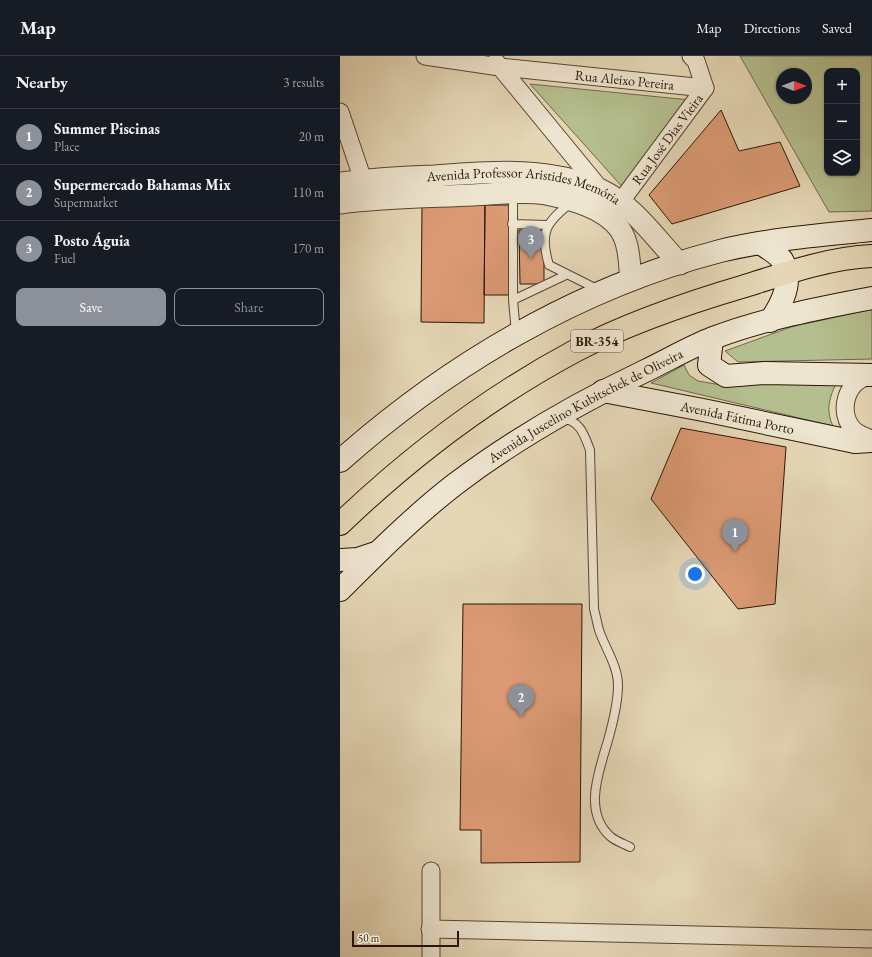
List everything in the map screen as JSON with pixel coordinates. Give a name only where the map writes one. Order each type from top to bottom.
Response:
[{"type":"main road","points":[[340,461],[370,434],[426,391],[474,360],[517,334],[602,292],[631,280],[719,252],[760,243],[872,230]]},
{"type":"main road","points":[[760,243],[774,252],[782,261],[786,273],[786,291],[779,307],[770,321]]},
{"type":"main road","name":"BR-354","points":[[340,524],[426,448],[520,383],[575,351],[655,315],[786,273],[860,257],[872,256]]},
{"type":"main road","name":"Avenida Juscelino Kubitschek de Oliveira","points":[[340,590],[377,552],[453,486],[488,460],[553,419],[603,391],[712,338],[826,307],[872,298]]},
{"type":"main road","points":[[712,338],[709,365],[726,376],[765,373],[872,375]]},
{"type":"main road","name":"Avenida Fátima Porto","points":[[603,391],[703,410],[855,442],[872,440]]},
{"type":"main road","points":[[340,560],[358,559],[377,552]]},
{"type":"street","name":"Rua Aleixo Pereira","points":[[425,56],[495,61],[705,88]]},
{"type":"street","name":"Rua José Dias Vieira","points":[[615,210],[705,88],[696,61],[691,56]]},
{"type":"street","points":[[495,61],[601,190]]},
{"type":"street","points":[[340,112],[363,180]]},
{"type":"street","name":"Avenida Professor Aristides Memória","points":[[340,183],[363,180],[513,183],[576,181],[601,190],[615,210],[680,264]]},
{"type":"street","name":"Avenida Professor Aristides Memória","points":[[340,203],[513,183],[572,202],[615,210]]},
{"type":"street","name":"Avenida Professor Aristides Memória","points":[[615,210],[619,228],[628,248],[631,280]]},
{"type":"street","points":[[872,375],[861,379],[854,384],[849,391],[844,408],[849,424],[855,431],[872,440]]},
{"type":"street","points":[[431,871],[431,957]]},
{"type":"street","points":[[430,929],[872,939]]},
{"type":"lane","points":[[513,183],[513,300],[517,334]]},
{"type":"lane","points":[[572,202],[555,215],[548,225],[544,247],[549,265],[602,292]]},
{"type":"lane","points":[[512,224],[548,225]]},
{"type":"lane","points":[[513,300],[566,274]]},
{"type":"lane","points":[[553,419],[567,419],[582,429],[590,450],[594,609],[599,630],[614,665],[618,684],[610,734],[602,757],[595,788],[595,805],[601,825],[611,838],[630,847]]},
{"type":"green space","points":[[740,56],[872,56],[872,211],[829,212]]},
{"type":"green space","points":[[530,84],[690,100],[625,190]]},
{"type":"green space","points":[[872,309],[872,359],[738,362],[725,351],[791,327]]},
{"type":"green space","points":[[684,365],[689,375],[698,381],[721,385],[837,381],[829,403],[829,414],[833,426],[651,383]]},
{"type":"building","points":[[721,110],[739,151],[780,142],[800,186],[672,224],[649,195]]},
{"type":"building","points":[[422,205],[485,205],[484,323],[421,322]]},
{"type":"building","points":[[485,205],[510,205],[510,295],[484,295]]},
{"type":"building","points":[[519,230],[544,230],[544,284],[520,284]]},
{"type":"building","points":[[681,428],[786,447],[775,604],[738,609],[651,499]]},
{"type":"building","points":[[463,604],[582,604],[580,862],[481,863],[481,830],[460,830]]},
{"type":"place","name":"Posto Águia","points":[[531,259]]},
{"type":"place","name":"Summer Piscinas","points":[[735,552]]},
{"type":"place","name":"Supermercado Bahamas Mix","points":[[521,717]]}]
